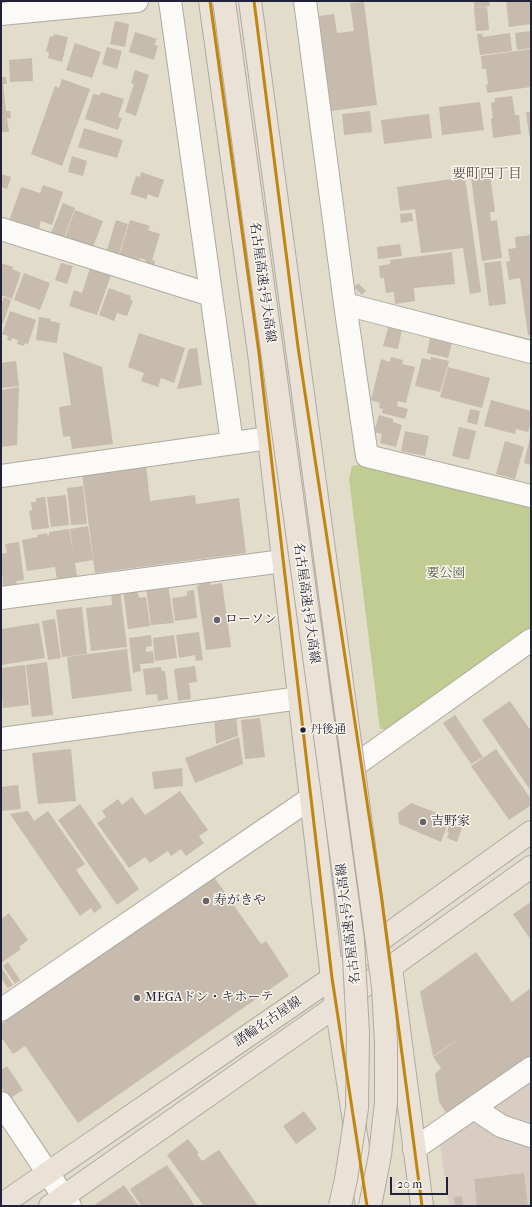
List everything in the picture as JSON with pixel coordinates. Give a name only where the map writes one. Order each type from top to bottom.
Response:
[{"type":"main road","points":[[210,1],[259,353],[332,978],[368,1206]]},
{"type":"main road","name":"名古屋高速3号大高線","points":[[224,1],[353,940],[358,1033],[357,1108],[347,1173],[340,1206]]},
{"type":"main road","name":"名古屋高速3号大高線","points":[[250,1],[383,987],[386,1043],[386,1102],[380,1155],[368,1206]]},
{"type":"main road","points":[[254,1],[298,347],[391,967],[422,1206]]},
{"type":"main road","name":"諸輪名古屋線","points":[[1,1205],[332,978],[386,935],[531,832]]},
{"type":"main road","name":"諸輪名古屋線","points":[[61,1203],[531,867]]},
{"type":"street","points":[[1,14],[108,2],[137,1]]},
{"type":"street","points":[[170,1],[232,443]]},
{"type":"street","points":[[305,1],[345,304],[367,456],[531,496]]},
{"type":"street","points":[[1,229],[211,295]]},
{"type":"street","points":[[345,304],[531,352]]},
{"type":"street","points":[[1,476],[269,438]]},
{"type":"street","points":[[1,598],[283,561]]},
{"type":"street","points":[[361,761],[531,640]]},
{"type":"street","points":[[1,739],[300,698]]},
{"type":"street","points":[[1,1010],[311,798]]},
{"type":"street","points":[[414,1149],[531,1068]]},
{"type":"street","points":[[1,1103],[47,1173],[61,1203]]},
{"type":"street","points":[[474,1108],[501,1126],[531,1136]]},
{"type":"street","points":[[334,1206],[364,1185]]},
{"type":"shaded area","points":[[531,1082],[531,1206],[449,1206],[440,1143]]},
{"type":"green space","name":"要公園","points":[[364,464],[531,504],[531,632],[393,730],[380,729],[349,479],[352,466]]},
{"type":"building","points":[[474,1],[489,1],[490,6],[474,8]]},
{"type":"building","points":[[506,1],[531,1],[531,24],[509,27]]},
{"type":"building","points":[[364,2],[377,105],[331,111],[319,16],[334,14],[337,33],[354,31],[350,3]]},
{"type":"building","points":[[487,7],[489,30],[476,31],[474,8]]},
{"type":"building","points":[[115,21],[129,24],[125,47],[110,44]]},
{"type":"building","points":[[531,31],[531,48],[517,50],[515,33]]},
{"type":"building","points":[[135,32],[157,39],[154,45],[158,46],[154,60],[129,52]]},
{"type":"building","points":[[510,33],[512,51],[480,55],[477,34],[482,34],[483,37]]},
{"type":"building","points":[[54,34],[68,37],[62,62],[48,58],[49,52],[46,51],[50,36],[53,37]]},
{"type":"building","points":[[75,43],[101,52],[92,78],[66,70]]},
{"type":"building","points":[[107,47],[122,51],[117,69],[102,64]]},
{"type":"building","points":[[531,49],[531,87],[487,93],[486,85],[488,84],[486,69],[482,69],[481,56]]},
{"type":"building","points":[[32,58],[33,81],[10,82],[9,60]]},
{"type":"building","points":[[135,70],[149,75],[136,116],[125,112],[134,84],[131,83]]},
{"type":"building","points":[[1,77],[6,77],[7,84],[3,84],[6,111],[10,111],[11,118],[7,118],[9,132],[1,132]]},
{"type":"building","points":[[62,79],[90,89],[62,166],[31,154],[55,86],[59,88]]},
{"type":"building","points":[[101,92],[124,99],[118,117],[122,118],[118,130],[85,119],[93,94],[100,95]]},
{"type":"building","points":[[512,96],[515,115],[519,115],[521,134],[493,138],[491,103],[495,102],[495,98]]},
{"type":"building","points":[[480,102],[484,130],[442,135],[439,107]]},
{"type":"building","points":[[370,111],[372,132],[344,135],[342,114]]},
{"type":"building","points":[[526,112],[531,112],[531,135],[529,135]]},
{"type":"building","points":[[429,114],[432,138],[384,144],[381,120]]},
{"type":"building","points":[[84,128],[123,140],[117,158],[78,147]]},
{"type":"building","points":[[72,156],[87,161],[83,176],[68,172]]},
{"type":"building","points":[[493,167],[494,174],[490,174],[495,212],[490,212],[491,221],[497,220],[502,258],[482,261],[470,170]]},
{"type":"building","points":[[141,172],[164,180],[158,198],[148,194],[146,199],[130,194],[136,176],[140,177]]},
{"type":"building","points":[[1,174],[11,177],[7,189],[1,187]]},
{"type":"building","points":[[465,177],[481,292],[470,294],[463,248],[421,253],[415,209],[400,211],[397,187]]},
{"type":"building","points":[[43,185],[63,192],[52,225],[41,221],[38,231],[9,221],[21,187],[40,193]]},
{"type":"building","points":[[63,203],[75,208],[62,243],[49,238]]},
{"type":"building","points":[[75,210],[103,221],[91,252],[63,243]]},
{"type":"building","points":[[412,213],[413,221],[401,223],[400,214]]},
{"type":"building","points":[[116,220],[128,224],[117,260],[105,256]]},
{"type":"building","points":[[130,220],[150,226],[148,230],[160,234],[152,260],[155,261],[153,270],[143,267],[146,260],[140,258],[137,266],[118,259]]},
{"type":"building","points":[[531,235],[531,335],[528,335],[520,278],[509,280],[506,262],[510,261],[508,249],[516,248],[515,237]]},
{"type":"building","points":[[400,244],[402,256],[378,259],[377,247]]},
{"type":"building","points":[[452,252],[455,284],[414,288],[415,301],[395,304],[394,292],[386,293],[384,278],[380,278],[379,266],[390,264],[390,260]]},
{"type":"building","points":[[501,261],[506,304],[489,306],[484,263]]},
{"type":"building","points":[[1,263],[13,267],[12,269],[21,273],[12,299],[1,295]]},
{"type":"building","points":[[61,263],[73,266],[67,284],[55,280]]},
{"type":"building","points":[[90,268],[111,275],[97,315],[69,306],[74,290],[82,293]]},
{"type":"building","points":[[24,273],[50,283],[40,310],[14,300]]},
{"type":"building","points":[[358,283],[366,291],[362,295],[354,287]]},
{"type":"building","points":[[109,288],[131,296],[130,300],[133,301],[127,316],[117,313],[114,321],[99,315]]},
{"type":"building","points":[[4,297],[11,300],[3,324],[1,323],[1,306]]},
{"type":"building","points":[[10,311],[36,320],[28,344],[25,343],[24,346],[17,344],[18,340],[12,338],[11,341],[7,340],[8,336],[2,334]]},
{"type":"building","points":[[39,317],[51,319],[50,321],[60,323],[57,343],[36,340]]},
{"type":"building","points":[[389,325],[402,329],[398,349],[383,346]]},
{"type":"building","points":[[139,333],[185,348],[174,383],[161,378],[158,387],[141,381],[144,373],[128,367]]},
{"type":"building","points":[[430,338],[452,343],[448,358],[427,353]]},
{"type":"building","points":[[197,348],[202,385],[177,389],[189,349]]},
{"type":"building","points":[[63,352],[102,367],[113,444],[72,449],[70,436],[63,437],[59,407],[71,405]]},
{"type":"building","points":[[391,357],[403,360],[402,364],[415,367],[406,403],[398,401],[397,406],[408,409],[405,419],[382,413],[383,409],[379,408],[380,403],[371,400],[381,359],[390,362]]},
{"type":"building","points":[[431,357],[449,361],[440,392],[415,386],[422,358],[431,360]]},
{"type":"building","points":[[16,361],[19,386],[1,388],[1,363]]},
{"type":"building","points":[[448,367],[490,378],[482,408],[440,397]]},
{"type":"building","points":[[19,387],[17,445],[1,447],[1,390]]},
{"type":"building","points":[[491,400],[531,411],[531,422],[528,432],[516,429],[515,434],[484,426]]},
{"type":"building","points":[[470,409],[480,411],[477,425],[467,422]]},
{"type":"building","points":[[379,415],[393,419],[393,422],[402,425],[396,447],[380,443],[382,434],[374,432]]},
{"type":"building","points":[[459,427],[476,431],[469,460],[452,456]]},
{"type":"building","points":[[405,431],[429,436],[425,456],[401,451]]},
{"type":"building","points":[[531,437],[531,465],[524,463]]},
{"type":"building","points":[[505,441],[524,447],[515,479],[496,474]]},
{"type":"building","points":[[146,465],[150,501],[195,495],[196,504],[239,498],[246,553],[95,573],[82,473]]},
{"type":"building","points":[[83,486],[87,524],[71,525],[67,488]]},
{"type":"building","points":[[66,495],[69,525],[51,527],[47,497]]},
{"type":"building","points":[[45,497],[49,528],[32,530],[29,511],[32,510],[31,502],[36,502],[36,498]]},
{"type":"building","points":[[88,526],[93,560],[75,563],[77,576],[57,579],[55,567],[27,571],[22,540],[38,537],[37,535],[47,533],[47,535],[49,535],[49,532],[69,529],[73,553],[70,529]]},
{"type":"building","points":[[19,542],[24,580],[16,581],[17,584],[3,586],[1,554],[7,553],[5,544]]},
{"type":"building","points":[[210,579],[211,585],[222,583],[231,647],[206,650],[197,586],[199,586],[198,581]]},
{"type":"building","points":[[168,585],[174,623],[151,625],[146,588]]},
{"type":"building","points":[[137,588],[139,598],[146,597],[150,626],[128,629],[123,590]]},
{"type":"building","points":[[120,590],[127,647],[91,651],[86,608],[112,605],[111,592]]},
{"type":"building","points":[[194,590],[197,618],[175,621],[172,598],[187,596],[187,591]]},
{"type":"building","points":[[82,607],[87,654],[62,657],[56,610]]},
{"type":"building","points":[[55,619],[61,658],[48,660],[42,621]]},
{"type":"building","points":[[39,623],[45,658],[1,665],[1,629]]},
{"type":"building","points":[[199,632],[203,660],[196,661],[195,655],[179,658],[176,635]]},
{"type":"building","points":[[151,635],[152,646],[146,647],[146,652],[153,651],[154,663],[140,664],[141,671],[133,673],[129,638]]},
{"type":"building","points":[[174,635],[177,658],[155,661],[153,638]]},
{"type":"building","points":[[127,649],[132,691],[72,699],[67,657]]},
{"type":"building","points":[[47,662],[53,715],[32,717],[26,665]]},
{"type":"building","points":[[25,665],[29,705],[3,708],[1,668]]},
{"type":"building","points":[[195,666],[197,682],[189,683],[191,699],[178,701],[174,669]]},
{"type":"building","points":[[161,667],[162,671],[165,671],[168,699],[158,701],[157,694],[146,695],[143,669]]},
{"type":"building","points":[[510,701],[531,731],[531,791],[482,720]]},
{"type":"building","points":[[236,715],[238,736],[216,744],[214,717]]},
{"type":"building","points":[[455,715],[483,757],[471,764],[443,723]]},
{"type":"building","points":[[260,718],[265,757],[245,759],[241,720]]},
{"type":"building","points":[[239,737],[243,764],[195,783],[185,758]]},
{"type":"building","points":[[71,749],[76,801],[38,804],[32,753]]},
{"type":"building","points":[[496,749],[531,799],[531,805],[509,820],[471,766]]},
{"type":"building","points":[[182,768],[183,786],[154,789],[152,772]]},
{"type":"building","points":[[18,785],[21,809],[1,811],[1,787]]},
{"type":"building","points":[[180,791],[208,830],[199,836],[204,843],[186,856],[181,849],[171,856],[168,851],[150,863],[145,857],[129,868],[97,823],[106,817],[102,811],[118,799],[122,805],[132,797],[145,815]]},
{"type":"building","points":[[411,803],[450,818],[441,842],[399,824],[398,813]]},
{"type":"building","points":[[80,804],[139,889],[117,905],[58,820]]},
{"type":"building","points":[[28,811],[34,821],[48,811],[85,864],[76,870],[102,907],[94,913],[91,908],[80,916],[10,814]]},
{"type":"building","points":[[450,823],[462,828],[457,842],[447,838]]},
{"type":"building","points":[[214,877],[261,944],[266,941],[289,976],[78,1123],[25,1046],[13,1054],[1,1037],[1,1024],[7,1020],[6,1019]]},
{"type":"building","points":[[531,902],[531,940],[513,914]]},
{"type":"building","points":[[9,913],[28,940],[19,947],[21,949],[1,963],[1,919]]},
{"type":"building","points":[[476,952],[512,1002],[531,988],[531,1055],[447,1114],[439,1102],[435,1074],[441,1068],[433,1057],[467,1033],[433,1056],[420,992]]},
{"type":"building","points":[[8,962],[20,980],[15,984],[3,966]]},
{"type":"building","points":[[1,967],[13,985],[8,988],[1,978]]},
{"type":"building","points":[[7,1066],[23,1090],[9,1099],[1,1087],[1,1070]]},
{"type":"building","points":[[304,1111],[317,1129],[296,1144],[283,1126]]},
{"type":"building","points":[[188,1139],[199,1153],[197,1154],[202,1161],[219,1150],[258,1206],[204,1206],[167,1155]]},
{"type":"building","points":[[167,1165],[195,1206],[141,1206],[130,1189]]},
{"type":"building","points":[[524,1173],[528,1206],[477,1206],[474,1179]]},
{"type":"building","points":[[124,1185],[139,1206],[93,1206]]},
{"type":"building","points":[[462,1196],[463,1206],[455,1206],[454,1197]]},
{"type":"transit line","points":[[210,1],[259,353],[332,978],[367,1206]]},
{"type":"transit line","points":[[254,1],[298,347],[381,894],[422,1206]]},
{"type":"place","name":"ローソン","points":[[217,620]]},
{"type":"place","name":"丹後通","points":[[303,730]]},
{"type":"place","name":"吉野家","points":[[423,822]]},
{"type":"place","name":"寿がきや","points":[[206,901]]},
{"type":"place","name":"MEGAドン・キホーテ","points":[[137,998]]},
{"type":"district","name":"要町四丁目","points":[[487,175]]}]
